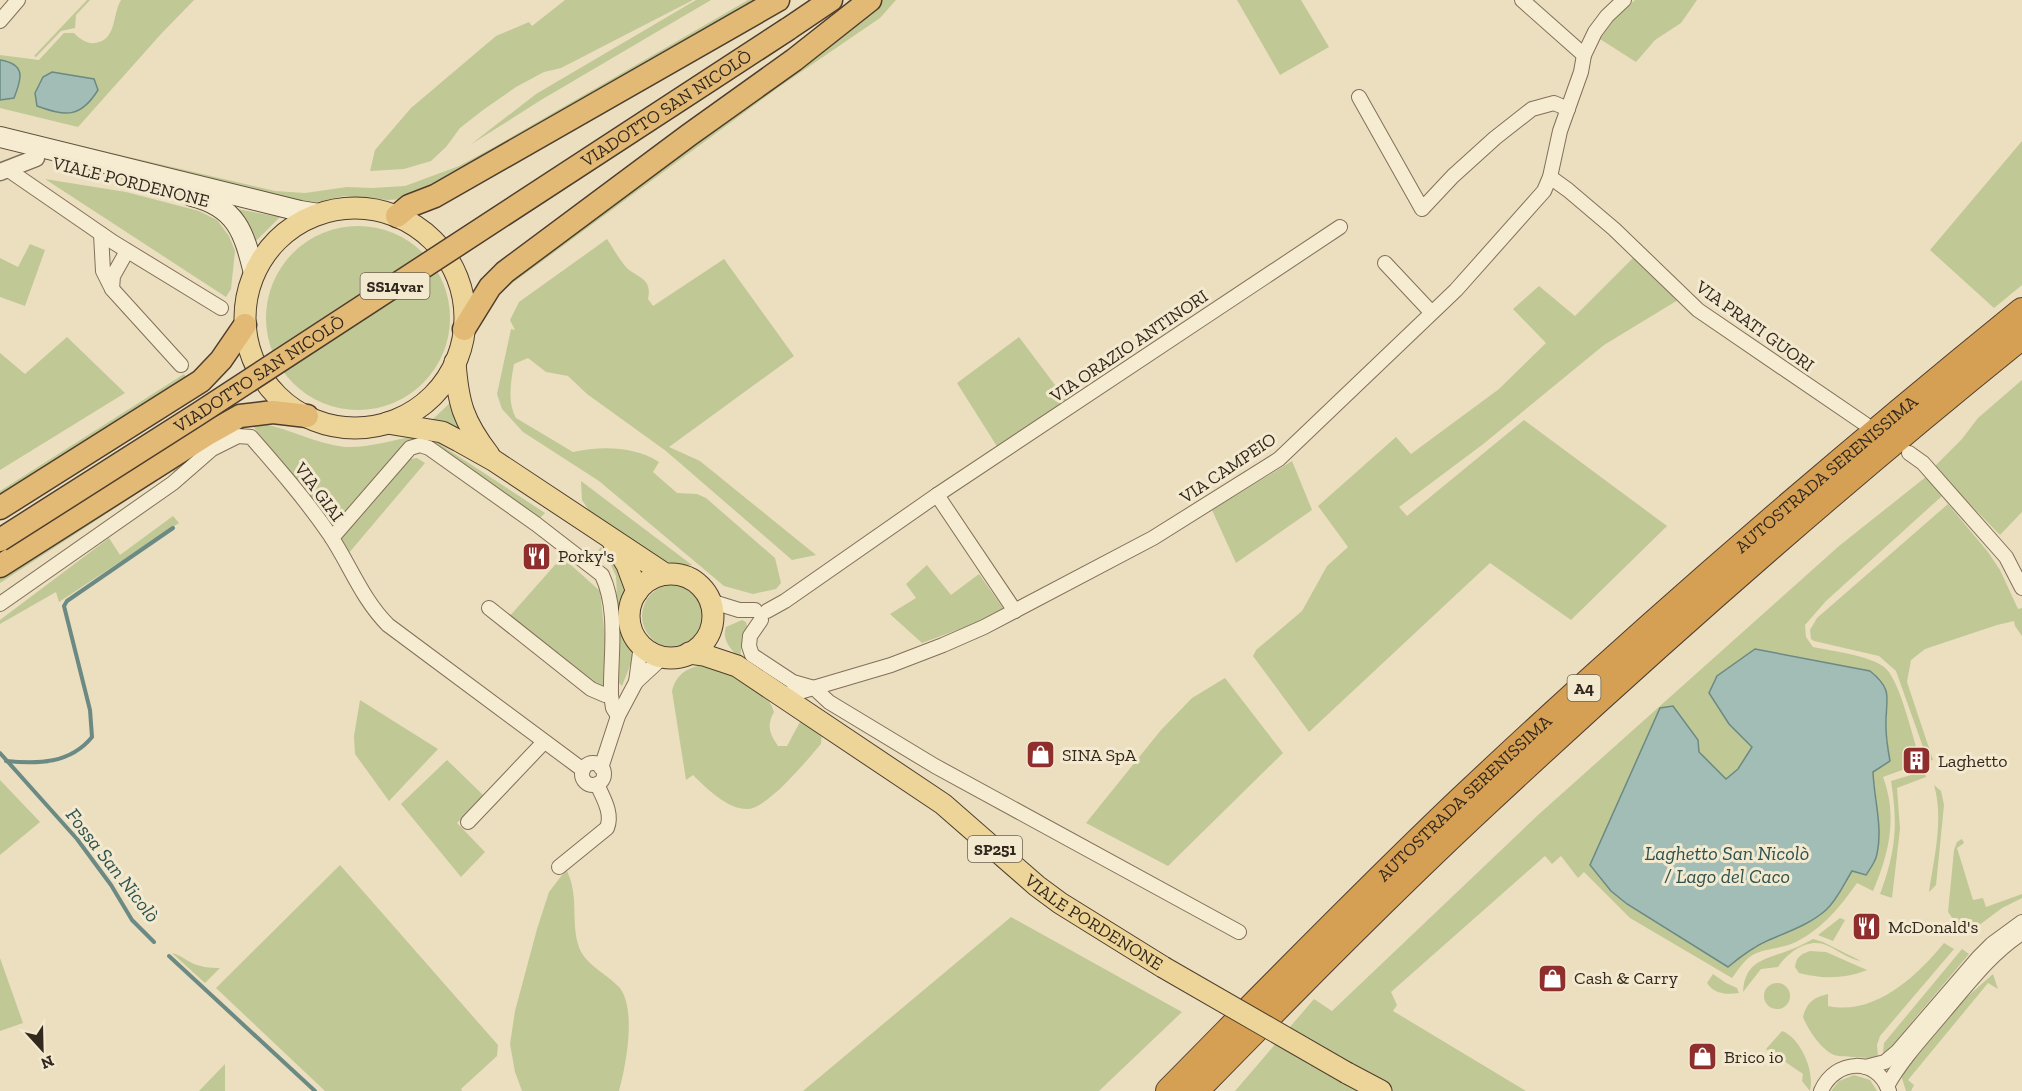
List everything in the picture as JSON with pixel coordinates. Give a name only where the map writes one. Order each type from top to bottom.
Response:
[{"type":"highway","points":[[397,216],[409,206],[435,196],[778,0]]},
{"type":"highway","name":"VIADOTTO SAN NICOLÒ","points":[[0,540],[217,402],[831,0]]},
{"type":"highway","points":[[464,329],[490,287],[512,267],[794,60],[870,0]]},
{"type":"highway","name":"AUTOSTRADA SERENISSIMA","points":[[1168,1091],[1336,920],[1463,798],[1649,629],[1871,435],[2022,311]]},
{"type":"highway","points":[[0,508],[201,381],[228,352],[245,325]]},
{"type":"highway","name":"AUTOSTRADA SERENISSIMA","points":[[1195,1091],[1347,936],[1485,803],[1662,641],[1885,449],[2022,336]]},
{"type":"highway","points":[[0,566],[196,441],[240,416],[273,412],[307,416]]},
{"type":"highway","points":[[1212,1091],[1326,971],[1347,936]]},
{"type":"main road","name":"VIALE PORDENONE","points":[[0,137],[124,166],[300,212],[319,214]]},
{"type":"main road","name":"VIALE PORDENONE","points":[[0,150],[210,200],[222,207],[241,231],[254,273]]},
{"type":"main road","name":"VIALE PORDENONE","points":[[386,423],[409,413],[428,400],[443,382],[455,362],[464,329],[462,295],[450,263],[428,236],[397,216],[377,210],[358,208],[339,209],[319,214],[303,221],[280,237],[263,257],[254,273],[246,300],[245,325],[251,353],[264,379],[283,401],[307,416],[326,423],[349,427],[386,423],[442,432],[493,460],[665,574],[679,575],[693,580],[705,591],[710,601],[713,613],[712,625],[718,640],[737,666]]},
{"type":"main road","name":"VIALE PORDENONE","points":[[455,362],[462,410],[473,434],[493,460]]},
{"type":"main road","name":"VIALE PORDENONE","points":[[610,539],[627,565],[637,592]]},
{"type":"main road","points":[[663,657],[641,645],[633,634],[629,619],[631,604],[637,592],[646,582],[665,574]]},
{"type":"main road","points":[[689,653],[704,641],[712,625]]},
{"type":"main road","name":"VIALE PORDENONE","points":[[663,657],[674,658],[689,653],[704,655],[737,666],[781,695],[806,696],[943,804],[1060,903],[1163,967],[1381,1091]]},
{"type":"street","points":[[0,21],[18,0]]},
{"type":"street","points":[[1522,0],[1584,55]]},
{"type":"street","name":"VIA CAMPEIO","points":[[806,696],[943,645],[1015,611],[1153,538],[1279,459],[1456,290],[1544,191],[1550,177],[1560,131],[1581,72],[1584,55],[1595,32],[1607,16],[1624,0]]},
{"type":"street","points":[[1359,97],[1422,209],[1453,176],[1495,138],[1532,109],[1554,103],[1568,109]]},
{"type":"street","name":"VIALE PORDENONE","points":[[0,150],[6,146],[106,169],[124,166]]},
{"type":"street","points":[[4,171],[36,158]]},
{"type":"street","points":[[4,171],[127,251],[221,308]]},
{"type":"street","name":"VIA PRATI GUORI","points":[[1550,177],[1614,229],[1698,310],[1865,424]]},
{"type":"street","name":"VIA ORAZIO ANTINORI","points":[[761,614],[785,601],[937,495],[1340,226]]},
{"type":"street","points":[[101,234],[103,271],[112,289],[181,365]]},
{"type":"street","points":[[112,289],[113,276],[127,251]]},
{"type":"street","points":[[1385,263],[1431,312]]},
{"type":"street","name":"VIA GIAI","points":[[0,604],[173,483],[212,449],[238,436],[251,437],[302,495],[332,538],[372,606],[388,625],[583,770]]},
{"type":"street","points":[[332,538],[410,448],[420,445],[429,448],[536,524],[602,575],[607,586],[611,614],[611,695],[613,708],[618,716]]},
{"type":"street","points":[[1908,453],[1923,463],[2006,557],[2022,588]]},
{"type":"street","points":[[937,495],[1015,611]]},
{"type":"street","points":[[710,601],[761,614],[750,636],[752,655],[793,682],[806,696],[829,702],[935,766],[1239,932]]},
{"type":"street","points":[[489,608],[591,689],[611,695]]},
{"type":"street","points":[[636,682],[641,645]]},
{"type":"street","points":[[597,784],[603,777],[601,768],[618,716],[636,682],[663,657]]},
{"type":"street","points":[[468,822],[544,742]]},
{"type":"street","points":[[597,784],[586,783],[582,777],[583,770],[591,764],[601,768]]},
{"type":"street","points":[[559,867],[607,828],[610,820],[608,810],[597,784]]},
{"type":"street","points":[[1821,1091],[1825,1083],[1840,1069],[1849,1066],[1865,1067],[1885,1062],[1897,1052],[1978,958],[1992,944],[2022,922]]},
{"type":"street","points":[[1865,1067],[1881,1078],[1888,1088],[1911,1050],[1981,968],[2022,933]]},
{"type":"green space","points":[[87,0],[90,0],[76,15],[75,28],[61,31],[36,57],[34,56]]},
{"type":"green space","points":[[121,0],[194,0],[78,127],[0,108],[0,55],[39,60],[64,33],[74,33],[89,43],[102,41],[111,32]]},
{"type":"green space","points":[[565,0],[693,0],[561,68],[544,72],[516,87],[460,128],[446,147],[431,161],[404,169],[370,171],[375,150],[411,108],[496,36],[529,22],[532,26]]},
{"type":"green space","points":[[696,0],[711,0],[541,100],[470,145],[536,94]]},
{"type":"green space","points":[[748,0],[763,0],[460,172],[404,199],[344,196],[309,204],[0,132],[0,127],[275,191],[305,193],[347,187],[405,186],[459,166],[496,146]]},
{"type":"green space","points":[[882,0],[896,0],[880,18],[779,87],[488,301],[498,289]]},
{"type":"green space","points":[[1237,0],[1301,0],[1329,47],[1280,75]]},
{"type":"green space","points":[[1635,0],[1697,0],[1681,23],[1655,40],[1636,62],[1600,39],[1614,19]]},
{"type":"green space","points":[[2022,141],[2022,285],[1994,308],[1930,250]]},
{"type":"green space","points":[[45,179],[126,192],[199,211],[217,220],[229,236],[235,251],[231,289],[226,297]]},
{"type":"green space","points":[[232,208],[280,217],[253,244]]},
{"type":"green space","points":[[358,226],[376,227],[393,233],[409,241],[423,253],[435,267],[443,283],[449,300],[449,336],[443,353],[435,369],[423,383],[409,395],[393,403],[376,409],[358,410],[340,409],[323,403],[307,395],[293,383],[281,369],[273,353],[267,336],[266,318],[267,300],[273,283],[281,267],[293,253],[307,241],[323,233],[340,227]]},
{"type":"green space","points":[[607,239],[626,267],[646,282],[649,292],[648,299],[653,306],[724,259],[794,356],[669,447],[700,461],[816,555],[792,560],[666,451],[587,394],[568,376],[546,372],[528,358],[514,364],[511,384],[513,412],[516,418],[573,452],[606,448],[628,450],[659,462],[653,472],[677,493],[697,494],[706,498],[775,558],[781,583],[776,589],[753,594],[724,586],[599,481],[523,432],[502,409],[497,394],[511,329],[515,330],[510,320],[519,302]]},
{"type":"green space","points":[[30,244],[45,250],[25,306],[0,297],[0,258],[18,267]]},
{"type":"green space","points":[[1634,257],[1678,300],[1604,345],[1482,445],[1399,507],[1407,516],[1524,420],[1667,526],[1571,620],[1490,563],[1309,732],[1253,656],[1256,650],[1302,611],[1327,566],[1348,547],[1318,506],[1396,437],[1411,454],[1499,389],[1546,343],[1513,309],[1539,286],[1575,316]]},
{"type":"green space","points":[[67,337],[125,393],[0,470],[0,353],[25,374]]},
{"type":"green space","points":[[1019,337],[1067,401],[998,448],[957,383]]},
{"type":"green space","points":[[184,374],[188,380],[0,498],[0,491]]},
{"type":"green space","points":[[2022,380],[2022,512],[2000,535],[1934,467],[1962,439],[1978,418]]},
{"type":"green space","points":[[454,399],[465,436],[432,420]]},
{"type":"green space","points":[[263,424],[324,443],[345,447],[371,445],[415,436],[337,523],[330,524],[252,425]]},
{"type":"green space","points":[[427,443],[438,443],[545,513],[540,518]]},
{"type":"green space","points":[[192,456],[178,473],[172,471],[0,583],[0,575]]},
{"type":"green space","points":[[417,458],[425,463],[348,554],[340,540],[406,463],[410,459]]},
{"type":"green space","points":[[1292,461],[1312,510],[1236,563],[1212,510]]},
{"type":"green space","points":[[1927,476],[1942,496],[1826,601],[1805,625],[1806,637],[1813,647],[1869,659],[1890,673],[1900,695],[1919,757],[1914,758],[1916,765],[1883,777],[1890,806],[1890,835],[1873,891],[1857,883],[1823,924],[1796,942],[1761,951],[1751,956],[1732,978],[1630,918],[1584,872],[1578,878],[1561,856],[1552,864],[1545,856],[1391,992],[1397,1005],[1393,1011],[1526,1091],[1235,1091],[1314,999],[1332,1011],[1538,815],[1839,546]],"holes":[[[1888,698],[1886,727],[1889,755],[1869,767],[1876,794],[1878,847],[1876,857],[1866,875],[1852,871],[1841,892],[1826,910],[1804,925],[1756,947],[1734,961],[1673,706],[1698,740],[1699,752],[1726,780],[1738,769],[1752,747],[1743,737]]]},
{"type":"green space","points":[[581,481],[692,565],[679,565],[652,555],[590,512],[582,500]]},
{"type":"green space","points":[[1948,504],[1988,552],[2000,570],[2018,609],[2022,608],[2022,636],[2014,621],[1925,649],[1911,660],[1907,682],[1933,760],[1928,761],[1896,671],[1879,656],[1814,641],[1811,639],[1810,630],[1817,618]]},
{"type":"green space","points":[[173,516],[179,523],[59,602],[56,592],[0,624],[0,620],[109,538],[120,555]]},
{"type":"green space","points":[[601,547],[627,584],[622,621],[633,650],[633,658],[622,686],[618,682],[620,654],[616,576],[609,561],[598,551]]},
{"type":"green space","points":[[562,557],[600,591],[605,637],[603,689],[545,643],[542,645],[508,618]]},
{"type":"green space","points":[[927,565],[951,595],[979,574],[1006,612],[922,643],[890,614],[916,598],[906,584]]},
{"type":"green space","points":[[673,585],[685,587],[695,594],[702,604],[704,616],[702,628],[695,638],[685,645],[673,647],[661,645],[651,638],[644,628],[642,616],[644,604],[651,594],[661,587]]},
{"type":"green space","points":[[742,620],[747,626],[741,656],[785,686],[745,662],[729,645],[725,636],[726,627]]},
{"type":"green space","points":[[708,664],[747,682],[764,695],[774,712],[770,730],[778,746],[787,746],[801,720],[822,732],[821,744],[807,760],[787,782],[756,807],[748,809],[733,806],[718,797],[693,775],[686,780],[672,691],[677,679],[685,672]]},
{"type":"green space","points":[[1225,678],[1283,753],[1168,866],[1086,823],[1161,730],[1192,698]]},
{"type":"green space","points":[[360,700],[438,749],[389,801],[355,754],[354,736]]},
{"type":"green space","points":[[447,760],[484,796],[457,823],[485,852],[461,877],[401,804]]},
{"type":"green space","points":[[1924,771],[1926,777],[1897,788],[1900,829],[1892,898],[1880,894],[1894,838],[1891,781]]},
{"type":"green space","points":[[0,780],[40,822],[0,855]]},
{"type":"green space","points":[[1934,785],[1941,791],[1944,805],[1936,885],[1929,892],[1938,825]]},
{"type":"green space","points":[[1962,839],[1964,843],[1957,848],[1973,900],[1983,898],[1986,907],[2022,894],[2022,898],[2002,908],[1974,929],[1959,924],[1948,912],[1954,850],[1957,842]]},
{"type":"green space","points":[[340,865],[498,1045],[497,1056],[461,1089],[462,1091],[325,1091],[216,988]]},
{"type":"green space","points":[[567,871],[573,890],[576,935],[581,951],[590,963],[619,987],[628,1009],[627,1053],[619,1091],[522,1091],[515,1072],[510,1044],[515,1011],[549,892]]},
{"type":"green space","points":[[1011,917],[1182,1012],[1099,1091],[803,1091]]},
{"type":"green space","points":[[1840,918],[1845,920],[1833,941],[1818,935]]},
{"type":"green space","points":[[1813,939],[1823,942],[1861,961],[1830,946],[1814,943],[1805,945],[1790,954],[1778,967],[1761,969],[1743,992],[1747,974],[1757,963]]},
{"type":"green space","points":[[1944,943],[1954,949],[1880,1036],[1877,1045],[1878,1057],[1834,1055],[1820,1044],[1803,1017],[1806,1008],[1815,999],[1828,994],[1828,1006],[1845,1008],[1878,999],[1894,991],[1908,980]]},
{"type":"green space","points":[[1962,949],[1969,954],[1885,1054],[1883,1053],[1884,1043]]},
{"type":"green space","points":[[1810,951],[1826,952],[1867,970],[1833,977],[1799,973],[1795,967],[1796,961]]},
{"type":"green space","points":[[172,953],[197,965],[220,968],[205,983]]},
{"type":"green space","points":[[0,958],[23,1023],[0,1031]]},
{"type":"green space","points":[[1713,974],[1737,988],[1739,993],[1725,994],[1710,987],[1707,983]]},
{"type":"green space","points":[[1993,974],[1998,989],[1988,983],[1908,1080],[1914,1085],[1911,1091],[1906,1091],[1900,1072],[1950,1012]]},
{"type":"green space","points":[[1777,983],[1786,987],[1790,996],[1786,1005],[1777,1009],[1768,1005],[1764,996],[1768,987]]},
{"type":"green space","points":[[1782,1031],[1795,1041],[1805,1056],[1810,1075],[1810,1091],[1802,1081],[1803,1074],[1766,1049]]},
{"type":"green space","points":[[225,1064],[225,1091],[199,1091]]},
{"type":"green space","points":[[1854,1075],[1870,1080],[1877,1091],[1831,1091],[1839,1081]]},
{"type":"water","points":[[0,60],[14,65],[20,73],[14,98],[0,100]]},
{"type":"water","points":[[52,72],[94,79],[98,90],[85,106],[71,113],[56,112],[37,106],[35,93],[43,77]]},
{"type":"water","name":"Laghetto San Nicolò / Lago del Caco","points":[[1755,649],[1870,671],[1886,690],[1886,736],[1890,761],[1873,772],[1879,844],[1875,859],[1866,875],[1852,871],[1834,902],[1826,910],[1798,928],[1757,946],[1728,967],[1627,904],[1611,891],[1590,865],[1660,708],[1673,706],[1698,740],[1699,752],[1726,779],[1738,769],[1752,747],[1729,724],[1709,693],[1717,676]]},
{"type":"waterway","points":[[6,761],[41,762],[64,757],[74,753],[92,737],[90,710],[64,606],[67,601],[173,528]]},
{"type":"waterway","name":"Fossa San Nicolò","points":[[0,753],[77,839],[111,885],[132,920],[154,942]]},
{"type":"waterway","name":"Fossa San Nicolò","points":[[169,956],[315,1091]]},
{"type":"place","name":"Porky's","points":[[537,556]]},
{"type":"place","name":"SINA SpA","points":[[1041,755]]},
{"type":"place","name":"Laghetto","points":[[1917,761]]},
{"type":"place","name":"McDonald's","points":[[1867,927]]},
{"type":"place","name":"Cash & Carry","points":[[1553,978]]},
{"type":"place","name":"Brico io","points":[[1703,1057]]}]
